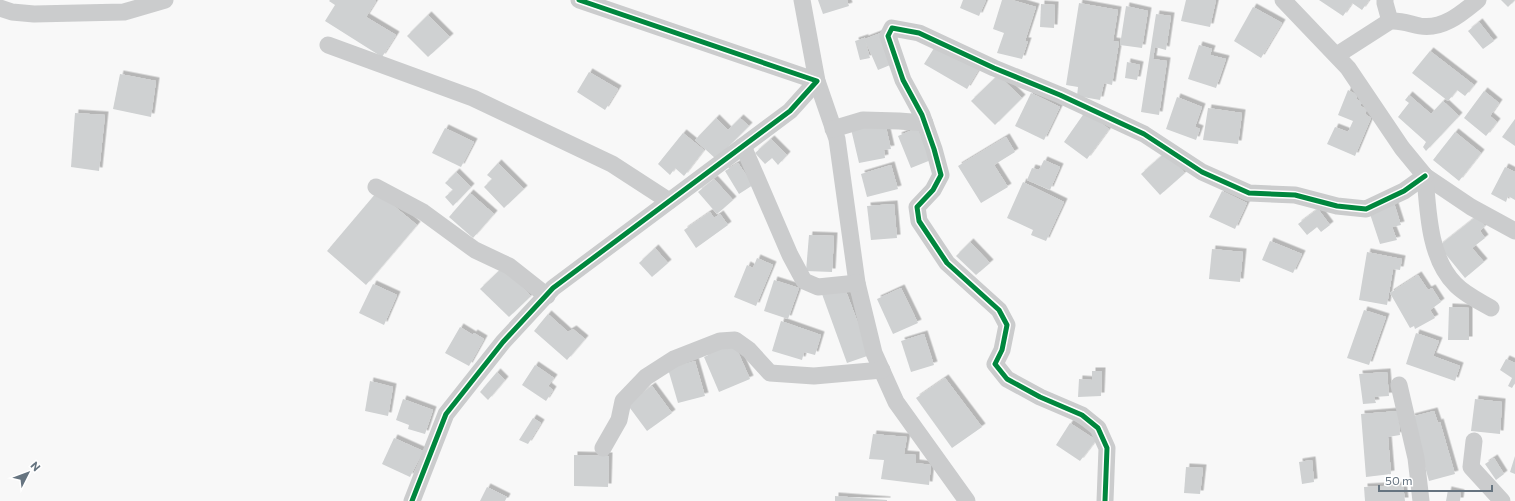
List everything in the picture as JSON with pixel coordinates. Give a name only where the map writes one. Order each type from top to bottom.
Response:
[{"type":"street","points":[[0,8],[12,12],[34,14],[124,12],[165,0]]},
{"type":"street","points":[[579,0],[817,81]]},
{"type":"street","points":[[802,0],[817,81],[837,139],[857,283],[874,352],[896,402],[967,501]]},
{"type":"street","points":[[1284,0],[1348,68],[1402,148],[1425,176],[1471,207],[1515,231]]},
{"type":"street","points":[[1386,0],[1385,2],[1390,21]]},
{"type":"street","points":[[1337,55],[1390,21],[1397,20],[1422,26],[1435,26],[1454,19],[1478,0]]},
{"type":"street","points":[[1105,501],[1107,448],[1098,428],[1082,415],[1040,397],[1007,379],[995,364],[1002,350],[1007,325],[998,310],[947,263],[919,221],[917,207],[933,190],[940,175],[934,149],[925,123],[901,73],[888,36],[892,28],[919,33],[994,68],[1060,95],[1144,134],[1202,172],[1249,193],[1295,195],[1337,206],[1366,209],[1404,191],[1425,176]]},
{"type":"street","points":[[328,45],[473,98],[612,164],[670,201]]},
{"type":"street","points":[[418,498],[446,414],[503,342],[553,288],[790,111],[817,81]]},
{"type":"street","points":[[833,129],[863,120],[899,120],[925,123]]},
{"type":"street","points":[[743,146],[790,255],[804,281],[818,287],[857,283]]},
{"type":"street","points":[[1425,176],[1429,227],[1442,268],[1455,285],[1491,308]]},
{"type":"street","points":[[376,187],[423,212],[475,250],[509,266],[547,296]]},
{"type":"street","points":[[603,448],[619,420],[623,401],[646,377],[674,359],[720,340],[735,340],[749,350],[770,373],[814,376],[882,370]]},
{"type":"street","points":[[1399,385],[1416,458],[1421,501]]},
{"type":"street","points":[[1474,441],[1471,467],[1502,501]]},
{"type":"building","points":[[818,0],[847,0],[849,6],[823,14]]},
{"type":"building","points":[[963,0],[986,0],[979,16],[960,8]]},
{"type":"building","points":[[1002,0],[1012,0],[1036,7],[1025,41],[1028,41],[1022,59],[997,53],[1004,33],[993,29]]},
{"type":"building","points":[[1186,0],[1216,0],[1210,27],[1181,21]]},
{"type":"building","points":[[1319,0],[1369,0],[1362,10],[1352,3],[1343,16]]},
{"type":"building","points":[[1501,0],[1515,0],[1508,7]]},
{"type":"building","points":[[329,1],[376,1],[366,17],[396,35],[382,57],[325,21],[335,5]]},
{"type":"building","points":[[1079,3],[1118,10],[1113,41],[1119,42],[1112,85],[1104,83],[1100,100],[1077,96],[1078,87],[1066,85]]},
{"type":"building","points":[[1041,4],[1055,5],[1054,28],[1040,27]]},
{"type":"building","points":[[1126,6],[1148,11],[1142,48],[1120,45]]},
{"type":"building","points":[[1253,7],[1282,23],[1261,58],[1234,41]]},
{"type":"building","points":[[1156,14],[1171,16],[1166,50],[1155,47],[1153,59],[1167,61],[1159,115],[1141,112]]},
{"type":"building","points":[[428,15],[450,37],[428,57],[407,36]]},
{"type":"building","points":[[1479,22],[1494,41],[1483,49],[1468,31]]},
{"type":"building","points":[[883,32],[895,63],[878,70],[865,40],[870,58],[860,60],[855,41]]},
{"type":"building","points":[[936,45],[979,69],[967,89],[924,64]]},
{"type":"building","points":[[1199,45],[1212,49],[1210,55],[1226,59],[1216,88],[1188,79]]},
{"type":"building","points":[[1430,51],[1474,85],[1465,96],[1457,90],[1448,101],[1412,73]]},
{"type":"building","points":[[1127,62],[1140,65],[1137,80],[1125,78]]},
{"type":"building","points":[[589,72],[618,89],[605,110],[577,92]]},
{"type":"building","points":[[120,74],[156,81],[151,117],[113,109]]},
{"type":"building","points":[[998,75],[1022,98],[995,125],[971,101]]},
{"type":"building","points":[[1348,90],[1357,95],[1356,99],[1362,102],[1360,106],[1367,109],[1365,114],[1371,118],[1355,156],[1327,144],[1335,127],[1348,132],[1353,121],[1338,115]]},
{"type":"building","points":[[1484,91],[1499,103],[1490,116],[1497,122],[1486,136],[1464,118]]},
{"type":"building","points":[[1031,93],[1060,107],[1044,140],[1015,126]]},
{"type":"building","points":[[1409,95],[1431,114],[1443,101],[1459,116],[1426,151],[1423,147],[1426,142],[1398,117],[1409,103],[1405,100]]},
{"type":"building","points":[[1177,97],[1202,107],[1195,127],[1200,129],[1196,140],[1166,129]]},
{"type":"building","points":[[1208,108],[1242,113],[1238,144],[1203,140]]},
{"type":"building","points":[[1085,112],[1109,129],[1087,159],[1064,142]]},
{"type":"building","points":[[75,113],[105,115],[99,171],[71,167]]},
{"type":"building","points":[[716,118],[728,130],[740,118],[749,126],[716,159],[695,140]]},
{"type":"building","points":[[1515,119],[1515,146],[1502,137]]},
{"type":"building","points":[[886,127],[891,149],[884,150],[885,158],[859,163],[851,129]]},
{"type":"building","points":[[445,128],[474,142],[461,167],[432,153]]},
{"type":"building","points":[[917,128],[931,160],[911,168],[898,136]]},
{"type":"building","points":[[1455,132],[1481,153],[1459,181],[1433,160]]},
{"type":"building","points":[[683,133],[704,150],[684,176],[675,168],[670,175],[658,164]]},
{"type":"building","points":[[1006,137],[1015,152],[994,165],[1008,187],[981,203],[958,166]]},
{"type":"building","points":[[771,139],[787,155],[778,165],[772,158],[765,164],[755,153]]},
{"type":"building","points":[[1166,152],[1185,173],[1160,195],[1141,174]]},
{"type":"building","points":[[1044,160],[1060,167],[1050,190],[1027,180],[1032,168],[1039,170]]},
{"type":"building","points":[[498,163],[524,189],[504,208],[484,187],[492,179],[487,175]]},
{"type":"building","points":[[738,163],[753,185],[739,194],[725,171]]},
{"type":"building","points":[[891,165],[898,189],[867,197],[861,174]]},
{"type":"building","points":[[1505,167],[1515,172],[1515,200],[1508,196],[1506,202],[1491,194]]},
{"type":"building","points":[[456,172],[471,187],[453,206],[445,197],[453,190],[445,183]]},
{"type":"building","points":[[714,179],[733,200],[717,214],[698,192]]},
{"type":"building","points":[[1023,182],[1064,202],[1046,241],[1031,235],[1033,230],[1007,218]]},
{"type":"building","points":[[1222,191],[1247,203],[1235,229],[1209,217]]},
{"type":"building","points":[[377,192],[417,225],[366,285],[327,251]]},
{"type":"building","points":[[470,193],[494,214],[473,238],[449,217]]},
{"type":"building","points":[[1393,200],[1401,225],[1392,227],[1397,240],[1380,244],[1368,208]]},
{"type":"building","points":[[894,204],[897,238],[871,240],[867,206]]},
{"type":"building","points":[[1318,209],[1330,225],[1321,232],[1317,227],[1307,235],[1298,224]]},
{"type":"building","points":[[710,212],[714,218],[720,214],[728,225],[696,248],[684,230]]},
{"type":"building","points":[[1477,216],[1485,226],[1480,231],[1485,238],[1472,248],[1484,262],[1465,278],[1439,246]]},
{"type":"building","points":[[809,235],[834,236],[832,272],[806,271]]},
{"type":"building","points":[[1270,241],[1302,254],[1293,273],[1262,260]]},
{"type":"building","points":[[970,242],[990,263],[976,275],[956,256]]},
{"type":"building","points":[[655,248],[668,263],[652,277],[639,263]]},
{"type":"building","points":[[1212,249],[1243,252],[1240,282],[1209,279]]},
{"type":"building","points":[[1367,252],[1402,259],[1400,270],[1393,269],[1387,305],[1359,300]]},
{"type":"building","points":[[757,258],[773,265],[756,306],[734,297],[747,265],[753,268]]},
{"type":"building","points":[[503,267],[531,296],[509,317],[480,289]]},
{"type":"building","points":[[1418,275],[1428,290],[1432,288],[1441,302],[1430,310],[1435,318],[1415,329],[1414,326],[1410,328],[1390,293]]},
{"type":"building","points":[[774,280],[799,288],[788,319],[764,311]]},
{"type":"building","points":[[373,284],[397,295],[384,325],[359,313]]},
{"type":"building","points":[[844,286],[870,355],[847,363],[822,294]]},
{"type":"building","points":[[901,288],[918,323],[893,334],[877,299]]},
{"type":"building","points":[[1449,307],[1469,308],[1469,340],[1448,340]]},
{"type":"building","points":[[1364,310],[1386,317],[1369,365],[1347,358]]},
{"type":"building","points":[[548,314],[568,332],[573,329],[585,339],[567,360],[534,331]]},
{"type":"building","points":[[781,321],[821,335],[815,355],[804,352],[802,360],[772,351]]},
{"type":"building","points":[[460,327],[473,335],[474,333],[484,339],[469,366],[445,353]]},
{"type":"building","points":[[1416,333],[1439,341],[1433,356],[1460,366],[1455,381],[1406,364]]},
{"type":"building","points":[[924,334],[934,365],[911,372],[901,341]]},
{"type":"building","points":[[734,343],[750,379],[719,392],[704,357]]},
{"type":"building","points":[[1506,359],[1515,363],[1515,383],[1512,388],[1508,386],[1512,378],[1500,370]]},
{"type":"building","points":[[695,361],[705,396],[678,403],[668,369]]},
{"type":"building","points":[[535,365],[554,378],[548,386],[553,390],[546,401],[522,385]]},
{"type":"building","points":[[1092,371],[1102,371],[1101,396],[1078,397],[1079,379],[1092,380]]},
{"type":"building","points":[[497,372],[505,380],[488,400],[480,392]]},
{"type":"building","points":[[1387,372],[1389,396],[1374,397],[1376,403],[1363,404],[1359,374]]},
{"type":"building","points":[[945,378],[982,427],[952,448],[916,398]]},
{"type":"building","points":[[370,381],[393,387],[388,416],[365,411]]},
{"type":"building","points":[[652,386],[672,413],[647,431],[627,404]]},
{"type":"building","points":[[403,399],[433,410],[425,434],[408,429],[409,425],[396,420]]},
{"type":"building","points":[[1475,399],[1502,402],[1500,434],[1471,431]]},
{"type":"building","points":[[1398,411],[1400,435],[1388,437],[1391,474],[1366,477],[1361,414]]},
{"type":"building","points":[[1434,411],[1438,423],[1440,422],[1455,474],[1429,481],[1411,417]]},
{"type":"building","points":[[533,418],[541,423],[528,444],[519,440]]},
{"type":"building","points":[[1070,423],[1096,440],[1080,461],[1056,445]]},
{"type":"building","points":[[873,434],[907,437],[904,454],[916,455],[916,463],[931,465],[929,485],[881,479],[884,460],[869,459]]},
{"type":"building","points":[[394,438],[423,451],[410,477],[382,464]]},
{"type":"building","points":[[574,455],[609,456],[608,487],[574,486]]},
{"type":"building","points":[[1515,456],[1515,474],[1510,472]]},
{"type":"building","points":[[1494,458],[1504,474],[1496,480],[1485,464]]},
{"type":"building","points":[[1312,460],[1314,482],[1302,484],[1299,462]]},
{"type":"building","points":[[1186,467],[1203,468],[1200,494],[1184,493]]},
{"type":"building","points":[[1403,485],[1405,501],[1365,501],[1364,487]]},
{"type":"building","points":[[487,487],[507,497],[505,501],[480,501]]},
{"type":"building","points":[[1448,490],[1461,493],[1460,501],[1446,501]]},
{"type":"building","points":[[835,496],[887,500],[887,501],[835,501]]},
{"type":"cycle path","points":[[412,501],[446,414],[503,342],[553,288],[790,111],[817,81],[579,0]]},
{"type":"cycle path","points":[[1105,501],[1107,448],[1098,428],[1082,415],[1040,397],[1007,379],[995,364],[1002,350],[1007,325],[999,310],[947,263],[919,221],[917,207],[933,190],[941,175],[922,115],[903,80],[888,36],[892,28],[919,33],[994,68],[1060,95],[1144,134],[1202,172],[1249,193],[1295,195],[1337,206],[1366,209],[1404,191],[1425,176]]}]
